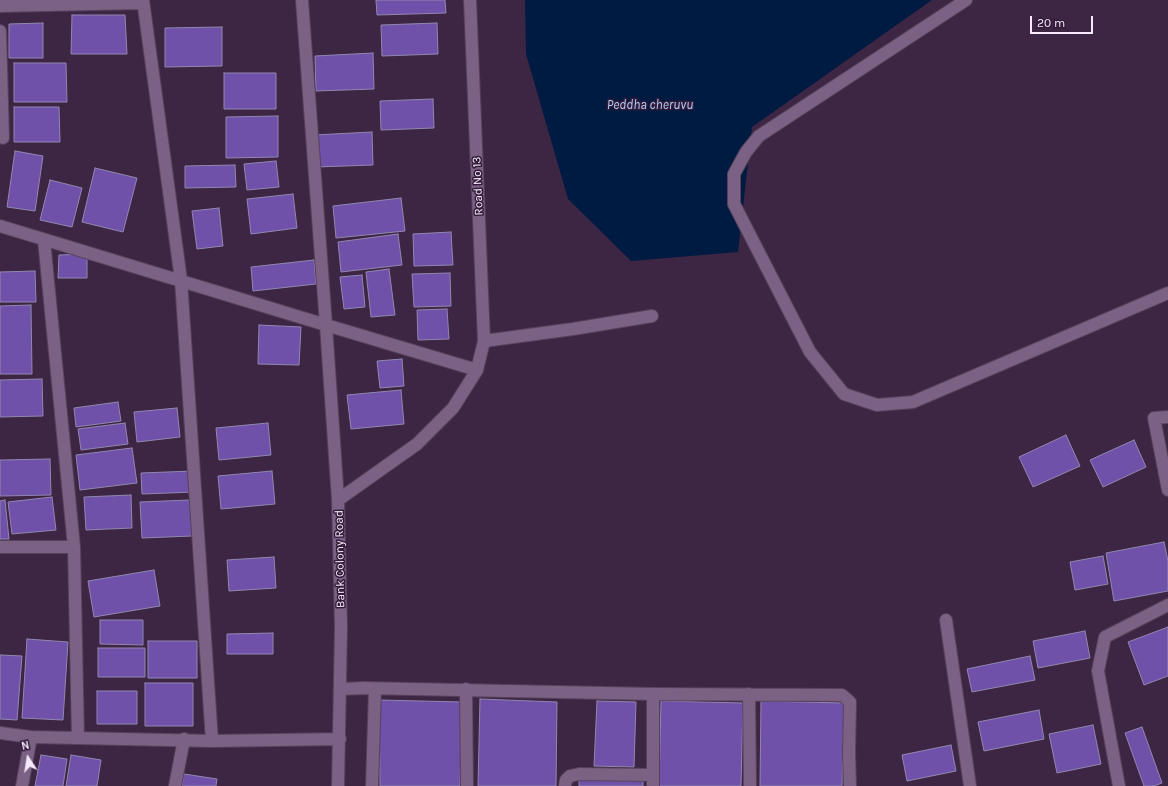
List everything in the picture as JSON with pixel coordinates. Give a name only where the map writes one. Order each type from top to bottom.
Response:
[{"type":"street","points":[[302,0],[338,500]]},
{"type":"street","name":"Road No 13","points":[[470,0],[484,341],[477,370]]},
{"type":"street","points":[[966,0],[759,136],[746,152],[734,174],[734,204],[810,352],[844,394],[877,405],[913,402],[1168,293]]},
{"type":"street","points":[[0,6],[143,1],[181,280],[212,741]]},
{"type":"street","points":[[0,31],[3,138]]},
{"type":"street","points":[[0,226],[477,370]]},
{"type":"street","points":[[44,240],[74,547],[78,738]]},
{"type":"street","points":[[484,341],[573,329],[652,316]]},
{"type":"street","name":"Bank Colony Road","points":[[338,786],[341,627],[338,500],[417,444],[452,408],[477,370]]},
{"type":"street","points":[[1168,418],[1154,418],[1168,490]]},
{"type":"street","points":[[0,547],[74,547]]},
{"type":"street","points":[[1119,786],[1098,672],[1105,637],[1168,605]]},
{"type":"street","points":[[946,620],[970,786]]},
{"type":"street","points":[[341,689],[466,689],[653,694],[842,695],[850,702],[850,786]]},
{"type":"street","points":[[372,786],[375,689]]},
{"type":"street","points":[[466,689],[467,786]]},
{"type":"street","points":[[566,786],[566,780],[570,776],[579,774],[653,781],[653,694]]},
{"type":"street","points":[[749,694],[750,786]]},
{"type":"street","points":[[0,733],[30,737],[184,739],[212,741],[340,739]]},
{"type":"street","points":[[22,786],[30,737]]},
{"type":"street","points":[[175,786],[184,739]]},
{"type":"water","name":"Peddha cheruvu","points":[[525,0],[932,0],[752,127],[738,252],[631,261],[568,199],[526,54]]},
{"type":"building","points":[[376,0],[445,0],[446,13],[377,15]]},
{"type":"building","points":[[72,15],[125,15],[127,54],[71,54]]},
{"type":"building","points":[[43,23],[43,58],[9,58],[9,24]]},
{"type":"building","points":[[437,23],[438,54],[382,56],[381,25]]},
{"type":"building","points":[[222,27],[222,66],[165,67],[165,28]]},
{"type":"building","points":[[373,53],[374,89],[316,91],[315,56]]},
{"type":"building","points":[[14,63],[66,63],[67,102],[14,102]]},
{"type":"building","points":[[224,73],[276,73],[276,109],[224,109]]},
{"type":"building","points":[[433,99],[434,128],[381,130],[380,101]]},
{"type":"building","points":[[14,107],[59,107],[60,142],[14,142]]},
{"type":"building","points":[[278,116],[278,157],[226,158],[226,117]]},
{"type":"building","points":[[372,132],[373,165],[316,167],[314,135]]},
{"type":"building","points":[[15,151],[43,156],[35,211],[7,207]]},
{"type":"building","points":[[276,161],[279,187],[247,190],[244,164]]},
{"type":"building","points":[[235,165],[236,187],[185,188],[185,166]]},
{"type":"building","points":[[95,168],[137,178],[123,232],[82,222]]},
{"type":"building","points":[[50,180],[82,188],[72,227],[40,220]]},
{"type":"building","points":[[293,194],[297,228],[251,234],[247,199]]},
{"type":"building","points":[[401,198],[405,231],[336,238],[333,206]]},
{"type":"building","points":[[219,208],[223,246],[197,249],[192,211]]},
{"type":"building","points":[[451,232],[453,265],[414,266],[413,234]]},
{"type":"building","points":[[398,234],[402,265],[341,272],[338,242]]},
{"type":"building","points":[[87,254],[87,278],[58,278],[59,255]]},
{"type":"building","points":[[314,260],[316,284],[253,291],[251,267]]},
{"type":"building","points":[[389,269],[395,315],[371,317],[366,272]]},
{"type":"building","points":[[35,271],[36,302],[0,302],[0,272]]},
{"type":"building","points":[[450,273],[451,306],[414,307],[412,274]]},
{"type":"building","points":[[362,275],[365,307],[344,309],[340,277]]},
{"type":"building","points":[[31,305],[32,374],[0,374],[0,306]]},
{"type":"building","points":[[447,309],[449,339],[418,340],[417,310]]},
{"type":"building","points":[[259,325],[301,327],[299,365],[258,364]]},
{"type":"building","points":[[402,359],[404,386],[380,388],[377,361]]},
{"type":"building","points":[[42,379],[43,416],[0,417],[0,380]]},
{"type":"building","points":[[401,390],[404,424],[351,429],[347,395]]},
{"type":"building","points":[[118,402],[121,421],[76,427],[74,408]]},
{"type":"building","points":[[177,408],[180,437],[137,442],[134,412]]},
{"type":"building","points":[[125,423],[128,444],[81,450],[78,429]]},
{"type":"building","points":[[268,423],[271,455],[219,460],[216,428]]},
{"type":"building","points":[[1066,435],[1080,466],[1033,487],[1019,457]]},
{"type":"building","points":[[1134,440],[1146,467],[1103,487],[1090,460]]},
{"type":"building","points":[[132,448],[137,483],[80,490],[76,455]]},
{"type":"building","points":[[50,459],[51,495],[0,496],[0,460]]},
{"type":"building","points":[[193,471],[194,492],[142,494],[141,473]]},
{"type":"building","points":[[272,471],[275,504],[221,509],[218,476]]},
{"type":"building","points":[[131,495],[132,528],[86,530],[84,497]]},
{"type":"building","points":[[52,497],[56,530],[12,534],[8,502]]},
{"type":"building","points":[[5,500],[9,539],[0,539],[0,501]]},
{"type":"building","points":[[190,500],[192,536],[142,538],[140,502]]},
{"type":"building","points":[[1164,542],[1168,561],[1168,591],[1114,601],[1106,553]]},
{"type":"building","points":[[1103,556],[1108,584],[1075,590],[1070,562]]},
{"type":"building","points":[[274,557],[276,588],[229,591],[227,560]]},
{"type":"building","points":[[154,570],[160,606],[94,617],[88,581]]},
{"type":"building","points":[[100,620],[143,620],[143,645],[100,644]]},
{"type":"building","points":[[1168,627],[1168,676],[1144,685],[1128,642]]},
{"type":"building","points":[[1085,631],[1090,658],[1038,668],[1033,641]]},
{"type":"building","points":[[273,633],[273,654],[227,654],[227,634]]},
{"type":"building","points":[[27,639],[68,642],[63,720],[22,718]]},
{"type":"building","points":[[148,641],[197,641],[197,678],[148,678]]},
{"type":"building","points":[[98,648],[145,648],[145,677],[98,677]]},
{"type":"building","points":[[0,655],[22,656],[17,720],[0,719]]},
{"type":"building","points":[[1030,656],[1035,680],[972,692],[967,669]]},
{"type":"building","points":[[145,683],[193,683],[193,726],[145,726]]},
{"type":"building","points":[[97,691],[137,691],[137,724],[97,724]]},
{"type":"building","points":[[480,699],[557,702],[556,786],[478,786]]},
{"type":"building","points":[[379,700],[462,702],[460,786],[380,786]]},
{"type":"building","points":[[597,701],[636,702],[634,767],[594,766]]},
{"type":"building","points":[[661,701],[743,703],[741,786],[659,786]]},
{"type":"building","points":[[761,701],[844,703],[842,786],[760,786]]},
{"type":"building","points":[[1039,710],[1044,739],[984,751],[978,722]]},
{"type":"building","points":[[1093,725],[1101,764],[1057,773],[1049,734]]},
{"type":"building","points":[[1142,727],[1162,783],[1154,786],[1144,786],[1125,733]]},
{"type":"building","points":[[951,745],[956,771],[907,781],[902,755]]},
{"type":"building","points":[[41,755],[67,759],[63,786],[35,786]]},
{"type":"building","points":[[71,755],[101,760],[97,786],[66,786]]},
{"type":"building","points":[[184,774],[217,779],[216,786],[182,786]]},
{"type":"building","points":[[579,780],[643,781],[643,786],[579,786]]}]
